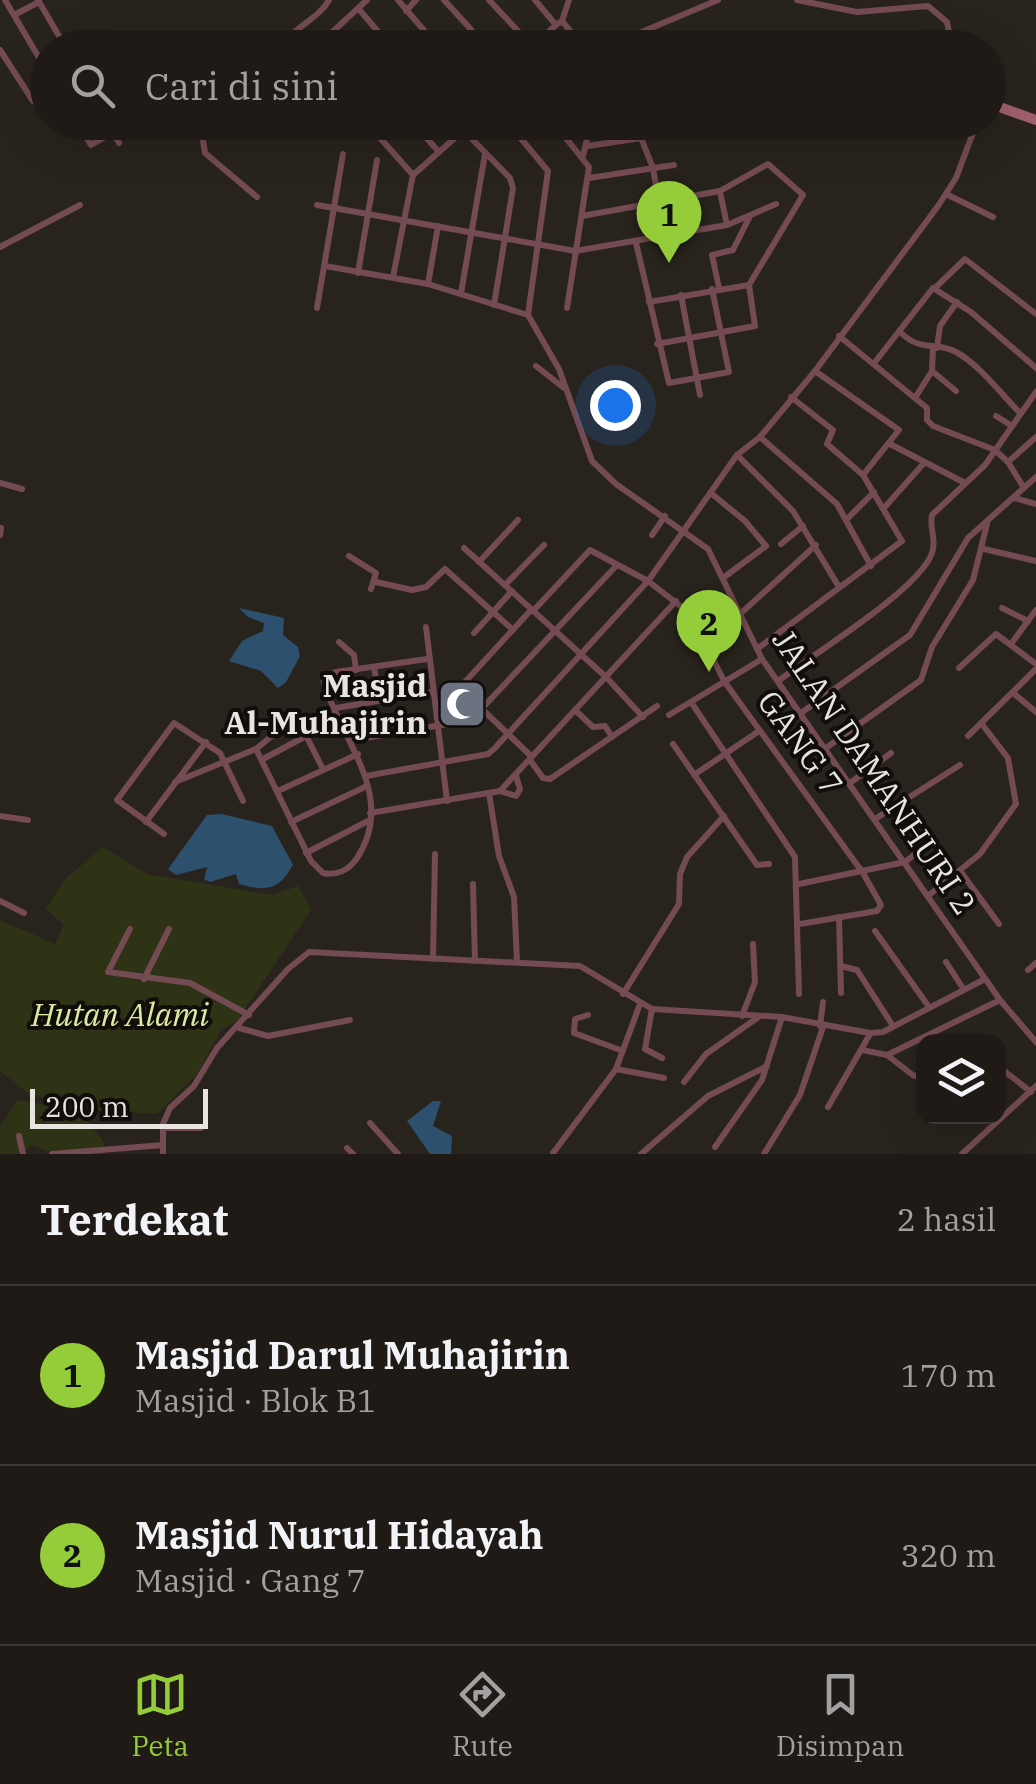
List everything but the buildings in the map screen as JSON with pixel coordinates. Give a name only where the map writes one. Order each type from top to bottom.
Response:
[{"type":"street","points":[[5,0],[30,42]]},
{"type":"street","points":[[296,30],[322,12],[329,0]]},
{"type":"street","points":[[333,30],[368,0]]},
{"type":"street","points":[[398,0],[423,30]]},
{"type":"street","points":[[406,11],[416,0]]},
{"type":"street","points":[[444,0],[472,30]]},
{"type":"street","points":[[489,0],[516,30]]},
{"type":"street","points":[[535,0],[565,30]]},
{"type":"street","points":[[551,30],[559,23],[569,0]]},
{"type":"street","points":[[646,30],[718,0]]},
{"type":"street","points":[[797,0],[858,12],[916,2],[942,14],[947,30]]},
{"type":"street","points":[[14,15],[39,1],[56,30]]},
{"type":"street","points":[[358,8],[377,30]]},
{"type":"street","points":[[0,50],[30,97]]},
{"type":"street","points":[[1006,109],[1036,120]]},
{"type":"street","points":[[202,140],[206,154],[257,196]]},
{"type":"street","points":[[382,140],[413,174]]},
{"type":"street","points":[[429,140],[440,152]]},
{"type":"street","points":[[393,277],[413,174],[453,140]]},
{"type":"street","points":[[473,140],[512,184],[494,304]]},
{"type":"street","points":[[325,266],[428,284],[528,315],[548,171],[522,140]]},
{"type":"street","points":[[569,140],[585,158]]},
{"type":"street","points":[[568,308],[588,178],[585,158],[589,140]]},
{"type":"street","points":[[588,146],[620,140]]},
{"type":"street","points":[[642,140],[653,168],[665,238]]},
{"type":"street","points":[[366,776],[488,754],[648,581],[737,455],[760,437],[815,371],[946,194],[969,140]]},
{"type":"street","points":[[462,293],[486,153]]},
{"type":"street","points":[[317,308],[343,154]]},
{"type":"street","points":[[358,272],[378,160]]},
{"type":"street","points":[[582,216],[720,191],[768,164],[802,197],[750,286],[756,325],[657,344]]},
{"type":"street","points":[[588,178],[674,165]]},
{"type":"street","points":[[720,191],[727,225]]},
{"type":"street","points":[[946,194],[993,216]]},
{"type":"street","points":[[0,247],[80,204]]},
{"type":"street","points":[[317,206],[576,251],[727,225],[776,204]]},
{"type":"street","points":[[636,243],[667,382],[729,372],[712,255],[733,250],[750,215]]},
{"type":"street","points":[[428,284],[438,226]]},
{"type":"street","points":[[875,362],[928,290],[965,259],[1036,314]]},
{"type":"street","points":[[649,302],[750,286]]},
{"type":"street","points":[[935,288],[1036,368]]},
{"type":"street","points":[[681,295],[700,396]]},
{"type":"street","points":[[916,398],[932,372],[940,326],[957,302]]},
{"type":"street","name":"JALAN DAMANHURI 2","points":[[528,315],[559,369],[592,461],[616,484],[686,529],[708,548],[762,659],[1000,1000],[1036,1042]]},
{"type":"street","points":[[899,332],[914,345],[964,357],[1020,413]]},
{"type":"street","points":[[840,336],[916,398],[928,410],[928,422],[995,450],[1008,462],[1024,488]]},
{"type":"street","points":[[536,366],[565,389]]},
{"type":"street","points":[[815,371],[899,430],[863,475]]},
{"type":"street","points":[[932,372],[956,391]]},
{"type":"street","points":[[778,681],[902,591],[933,552],[932,515],[995,450],[1035,394]]},
{"type":"street","points":[[757,648],[902,541],[863,475],[827,444],[831,428],[792,397]]},
{"type":"street","points":[[996,416],[1012,426]]},
{"type":"street","points":[[760,437],[837,504],[871,566]]},
{"type":"street","points":[[1008,462],[1036,437]]},
{"type":"street","points":[[890,444],[965,483]]},
{"type":"street","points":[[737,455],[786,502],[839,586]]},
{"type":"street","points":[[884,508],[924,462]]},
{"type":"street","points":[[801,714],[910,635],[944,584],[959,551],[1036,476]]},
{"type":"street","points":[[0,483],[22,488]]},
{"type":"street","points":[[846,519],[874,492]]},
{"type":"street","points":[[712,494],[758,534],[766,546],[723,578]]},
{"type":"street","points":[[1014,497],[1036,504]]},
{"type":"street","points":[[652,535],[665,516]]},
{"type":"street","points":[[479,562],[518,520]]},
{"type":"street","points":[[826,748],[921,680],[932,648],[973,580],[984,549],[987,524]]},
{"type":"street","points":[[781,544],[803,526]]},
{"type":"street","points":[[0,535],[1,528]]},
{"type":"street","points":[[505,585],[544,545]]},
{"type":"street","points":[[738,615],[816,545]]},
{"type":"street","points":[[464,548],[606,677],[642,717]]},
{"type":"street","points":[[984,549],[1036,561]]},
{"type":"street","points":[[464,683],[586,550],[648,581],[676,601],[697,619],[690,634]]},
{"type":"street","points":[[350,556],[376,573],[371,589]]},
{"type":"street","points":[[353,740],[464,723],[483,710],[617,565]]},
{"type":"street","points":[[376,582],[412,590],[426,587],[445,569],[513,630]]},
{"type":"street","points":[[474,633],[512,592]]},
{"type":"street","points":[[500,791],[676,601]]},
{"type":"street","points":[[1002,608],[1028,621]]},
{"type":"street","points":[[1011,644],[1036,610]]},
{"type":"street","points":[[426,627],[447,800]]},
{"type":"street","points":[[960,668],[992,636],[1011,644],[1036,666],[968,736]]},
{"type":"street","name":"GANG 7","points":[[703,639],[724,682],[863,873]]},
{"type":"street","points":[[339,642],[354,655],[356,670]]},
{"type":"street","points":[[256,749],[306,852],[323,874],[343,871],[357,859],[370,817],[366,776],[323,678],[427,659]]},
{"type":"street","points":[[669,716],[762,659]]},
{"type":"street","points":[[374,668],[381,701]]},
{"type":"street","points":[[336,708],[431,692]]},
{"type":"street","points":[[1013,693],[1036,712]]},
{"type":"street","points":[[691,702],[790,844],[800,884],[799,994]]},
{"type":"street","points":[[483,710],[531,758],[547,780],[656,706]]},
{"type":"street","points":[[576,710],[593,727],[605,726],[612,737]]},
{"type":"street","points":[[175,782],[256,749],[296,716],[323,769]]},
{"type":"street","points":[[929,895],[961,872],[990,843],[1016,804],[1008,758],[981,723]]},
{"type":"street","points":[[164,834],[117,800],[172,725],[206,742],[227,763],[243,800]]},
{"type":"street","points":[[694,775],[759,731]]},
{"type":"street","points":[[263,759],[308,735]]},
{"type":"street","points":[[146,822],[206,742]]},
{"type":"street","points":[[672,744],[757,866],[769,864]]},
{"type":"street","points":[[850,783],[891,753]]},
{"type":"street","points":[[277,791],[358,754]]},
{"type":"street","points":[[875,819],[960,765]]},
{"type":"street","points":[[306,852],[370,817],[500,791],[518,795],[516,776]]},
{"type":"street","points":[[291,822],[367,786]]},
{"type":"street","points":[[489,794],[499,856],[514,898],[517,962]]},
{"type":"street","points":[[0,816],[28,820]]},
{"type":"street","points":[[623,994],[679,904],[680,874],[693,849],[724,816]]},
{"type":"street","points":[[800,884],[905,862],[932,841]]},
{"type":"street","points":[[433,959],[436,854]]},
{"type":"street","points":[[961,872],[999,924]]},
{"type":"street","points":[[800,924],[881,908],[863,873]]},
{"type":"street","points":[[474,884],[475,961]]},
{"type":"street","points":[[0,902],[24,912]]},
{"type":"street","points":[[839,917],[841,993]]},
{"type":"street","points":[[144,980],[169,929]]},
{"type":"street","points":[[130,930],[107,970],[144,980],[190,983],[249,1015]]},
{"type":"street","points":[[875,930],[930,1008]]},
{"type":"street","points":[[742,1016],[755,982],[753,944]]},
{"type":"street","points":[[52,1154],[163,1150],[163,1128],[170,1108],[194,1086],[217,1048],[296,960],[325,950],[586,967],[652,1009],[782,1017],[870,1033],[893,1026],[986,979]]},
{"type":"street","points":[[946,962],[964,990]]},
{"type":"street","points":[[1028,970],[1036,963]]},
{"type":"street","points":[[841,966],[856,968],[893,1026]]},
{"type":"street","points":[[887,1055],[1000,1000]]},
{"type":"street","points":[[764,1154],[800,1095],[822,1026],[823,1002]]},
{"type":"street","points":[[553,1153],[616,1069],[640,1004]]},
{"type":"street","points":[[652,1009],[645,1048],[662,1058]]},
{"type":"street","points":[[588,1015],[575,1020],[574,1033],[622,1051]]},
{"type":"street","points":[[715,1147],[753,1096],[782,1017]]},
{"type":"street","points":[[684,1082],[706,1054],[757,1018]]},
{"type":"street","points":[[239,1027],[268,1036],[350,1020]]},
{"type":"street","points":[[828,1107],[870,1033]]},
{"type":"street","points":[[862,1050],[887,1055],[916,1076]]},
{"type":"street","points":[[641,1154],[708,1096],[767,1066]]},
{"type":"street","points":[[616,1069],[664,1078]]},
{"type":"street","points":[[962,1154],[1033,1089],[1006,1071]]},
{"type":"street","points":[[370,1123],[397,1154]]},
{"type":"street","points":[[163,1128],[201,1128]]},
{"type":"street","points":[[18,1136],[24,1154]]},
{"type":"green space","name":"Hutan Alami","points":[[103,847],[147,874],[272,895],[298,886],[311,910],[237,1021],[221,1030],[198,1073],[157,1114],[100,1110],[30,1095],[0,1071],[0,920],[55,944],[64,925],[46,909],[64,880]]},
{"type":"green space","name":"Hutan Alami","points":[[18,1100],[80,1111],[104,1143],[105,1154],[56,1154],[31,1145],[21,1154],[0,1154],[0,1126]]},
{"type":"water","points":[[239,608],[284,618],[283,635],[298,647],[300,656],[286,682],[278,688],[261,671],[229,661],[242,641],[263,631],[264,623],[248,617]]},
{"type":"water","points":[[222,814],[272,826],[293,865],[282,880],[271,887],[257,888],[239,884],[236,874],[210,882],[204,879],[207,867],[176,875],[168,869],[207,815]]},
{"type":"water","points":[[433,1101],[441,1101],[433,1126],[452,1136],[451,1154],[430,1154],[407,1121]]},
{"type":"place","name":"Masjid Darul Muhajirin","points":[[669,263]]},
{"type":"place","name":"Masjid Nurul Hidayah","points":[[709,672]]},
{"type":"place","name":"Masjid Al-Muhajirin","points":[[462,704]]}]
